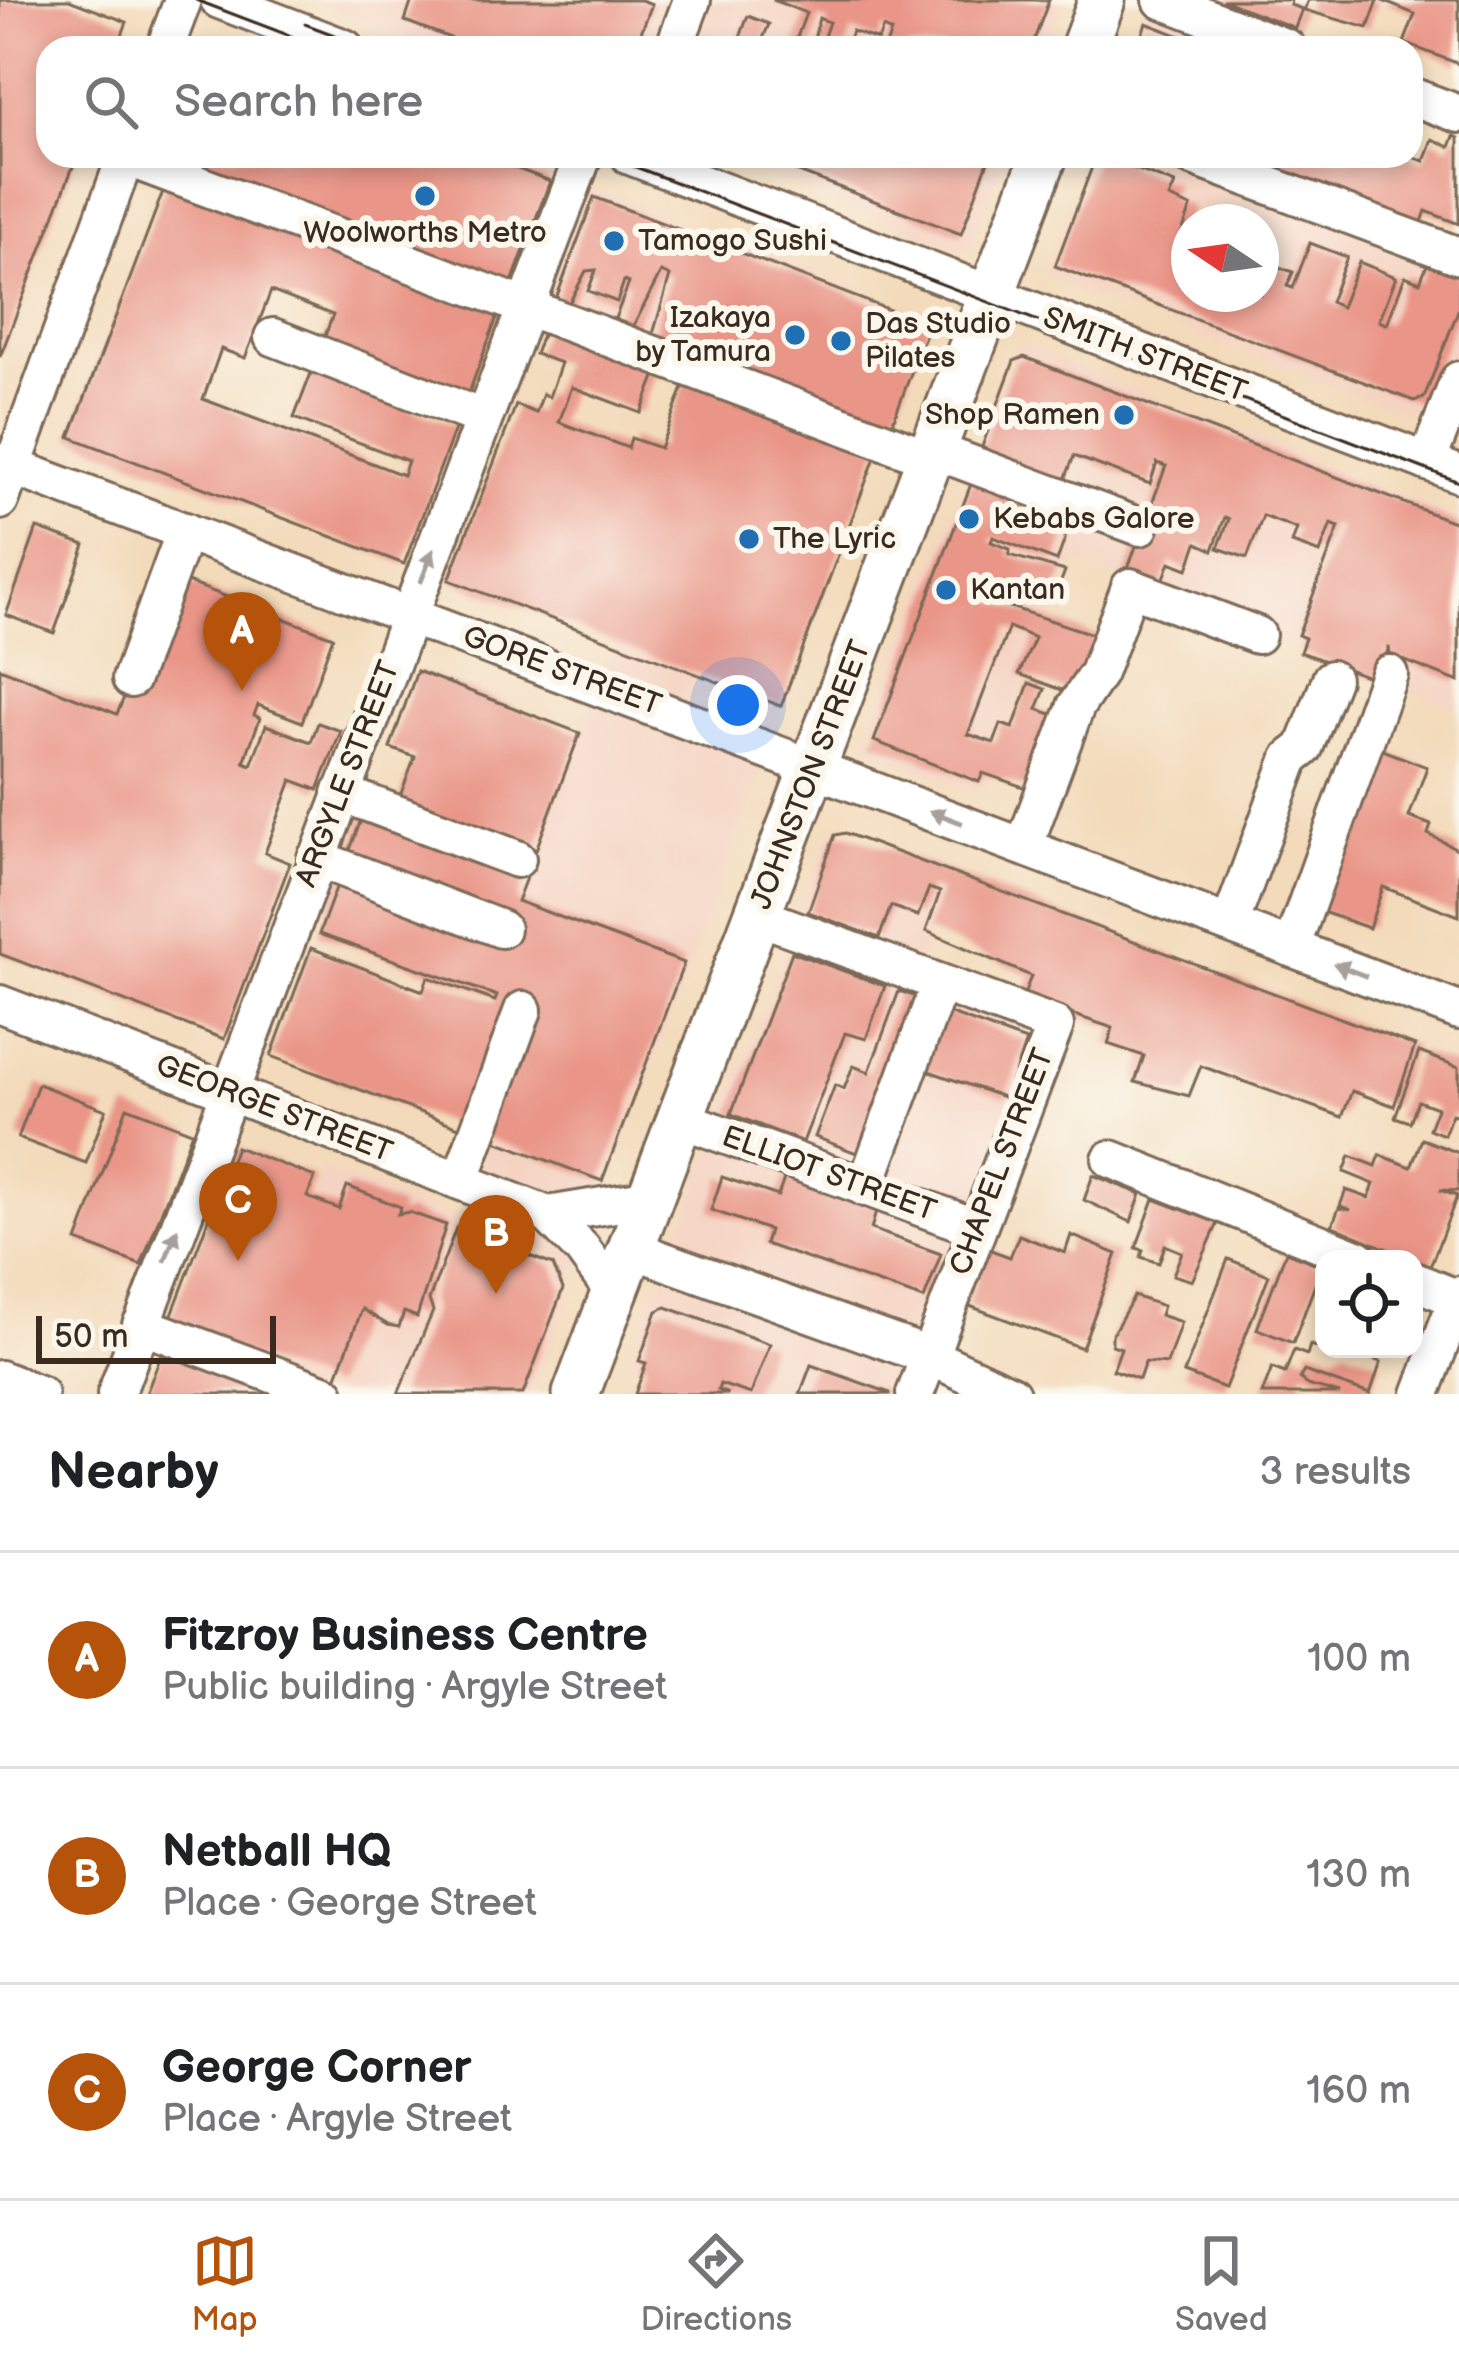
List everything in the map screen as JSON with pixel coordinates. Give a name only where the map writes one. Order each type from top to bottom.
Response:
[{"type":"main road","points":[[1088,36],[1102,0]]},
{"type":"main road","name":"JOHNSTON STREET","points":[[576,1394],[1040,168]]},
{"type":"street","points":[[170,36],[183,0]]},
{"type":"street","points":[[219,0],[297,14],[328,36]]},
{"type":"street","points":[[1162,0],[1255,36]]},
{"type":"street","points":[[677,36],[684,2]]},
{"type":"street","points":[[1423,100],[1459,114]]},
{"type":"street","points":[[4,476],[121,168]]},
{"type":"street","points":[[158,168],[1140,527]]},
{"type":"street","name":"ARGYLE STREET","points":[[116,1394],[579,168]]},
{"type":"street","name":"SMITH STREET","points":[[663,168],[1443,468]]},
{"type":"street","points":[[1247,168],[1459,256]]},
{"type":"street","points":[[273,338],[483,418]]},
{"type":"street","points":[[1443,468],[1459,380]]},
{"type":"street","name":"GORE STREET","points":[[4,476],[185,531],[1459,1011]]},
{"type":"street","points":[[130,679],[185,531]]},
{"type":"street","points":[[1024,846],[1076,706],[1098,673],[1130,587],[1257,635]]},
{"type":"street","points":[[1291,947],[1389,674]]},
{"type":"street","points":[[1230,925],[1291,758],[1304,748],[1331,680]]},
{"type":"street","points":[[341,793],[517,859]]},
{"type":"street","points":[[316,858],[501,929]]},
{"type":"street","name":"CHAPEL STREET","points":[[758,916],[1055,1025],[915,1394]]},
{"type":"street","points":[[865,1188],[940,983]]},
{"type":"street","name":"GEORGE STREET","points":[[0,1004],[548,1215],[614,1293]]},
{"type":"street","points":[[460,1181],[523,1010]]},
{"type":"street","name":"ELLIOT STREET","points":[[681,1119],[977,1228]]},
{"type":"street","points":[[1112,1159],[1337,1250]]},
{"type":"street","points":[[548,1215],[650,1198]]},
{"type":"street","points":[[631,1249],[929,1356],[1011,1394]]},
{"type":"street","points":[[1421,1394],[1447,1364],[1458,1297],[1423,1284]]},
{"type":"street","points":[[141,1325],[326,1394]]},
{"type":"street","points":[[0,1379],[39,1394]]},
{"type":"shaded area","points":[[309,0],[1063,0],[1051,36],[404,36]]},
{"type":"shaded area","points":[[1146,0],[1302,0],[1289,36],[1132,36]]},
{"type":"shaded area","points":[[148,168],[536,168],[927,314],[533,1394],[312,1394],[247,1364],[321,1169],[460,1221],[529,1006],[479,988],[721,372]]},
{"type":"shaded area","points":[[748,168],[1001,168],[968,252]]},
{"type":"shaded area","points":[[1085,168],[1242,168],[1459,248],[1459,433],[1044,277]]},
{"type":"shaded area","points":[[1017,343],[1459,519],[1459,709],[1075,561],[980,794],[864,747]]},
{"type":"shaded area","points":[[834,827],[952,872],[910,985],[1040,1035],[904,1394],[725,1394],[629,1361]]},
{"type":"building","points":[[0,0],[69,0],[127,22],[122,36],[36,36],[36,168],[72,168],[0,357]]},
{"type":"building","points":[[412,0],[641,0],[652,4],[640,36],[445,36],[405,21]]},
{"type":"building","points":[[773,0],[1049,0],[1036,36],[890,36],[891,32],[883,28],[880,36],[852,31],[850,36],[824,36],[829,22],[819,18],[815,36],[797,36],[806,13]]},
{"type":"building","points":[[1222,0],[1291,0],[1290,5],[1302,9],[1295,28]]},
{"type":"building","points":[[1308,0],[1378,0],[1368,28],[1304,10]]},
{"type":"building","points":[[1380,0],[1459,0],[1459,64],[1423,50],[1423,36],[1407,36],[1415,14]]},
{"type":"building","points":[[748,16],[769,24],[764,36],[740,36]]},
{"type":"building","points":[[1146,23],[1180,36],[1141,36]]},
{"type":"building","points":[[1454,136],[1459,138],[1459,224],[1426,211],[1417,235],[1369,203],[1353,197],[1348,208],[1260,168],[1423,168],[1432,139],[1450,147]]},
{"type":"building","points":[[187,168],[515,168],[550,181],[509,290]]},
{"type":"building","points":[[788,168],[986,168],[961,234]]},
{"type":"building","points":[[1092,168],[1133,168],[1175,184],[1169,198],[1184,204],[1171,204],[1171,310],[1055,266]]},
{"type":"building","points":[[167,181],[501,307],[465,403],[319,351],[333,315],[271,291],[245,358],[221,349],[203,399],[403,475],[408,461],[294,418],[312,371],[456,426],[404,564],[70,437]]},
{"type":"building","points":[[594,197],[929,325],[889,432],[651,341],[670,276],[661,272],[630,333],[612,326],[629,283],[624,281],[617,302],[588,291],[596,270],[586,271],[566,309],[554,304]]},
{"type":"building","points":[[1310,243],[1347,257],[1330,302],[1341,307],[1359,262],[1396,277],[1379,321],[1387,324],[1405,276],[1420,282],[1430,257],[1459,269],[1459,308],[1424,398],[1414,401],[1177,312],[1279,312],[1279,267],[1293,272],[1287,286],[1293,288]]},
{"type":"building","points":[[547,321],[660,364],[641,413],[572,387],[559,422],[628,448],[631,438],[660,448],[688,375],[879,447],[781,706],[449,580],[516,405],[536,413],[543,394],[549,397],[561,363],[535,354]]},
{"type":"building","points":[[1024,357],[1459,524],[1459,682],[1390,655],[1389,647],[1377,680],[1300,652],[1305,638],[1298,635],[1339,527],[1331,524],[1320,553],[1292,543],[1297,529],[1263,516],[1247,558],[1218,548],[1229,519],[1225,517],[1213,550],[1197,543],[1188,569],[1170,562],[1160,589],[1125,576],[1166,466],[1157,463],[1150,484],[1074,456],[1061,490],[977,460],[1014,361]]},
{"type":"building","points":[[974,476],[1074,513],[1057,561],[993,537],[991,542],[1010,549],[1009,555],[1065,571],[1056,594],[1030,584],[1023,601],[995,591],[992,601],[1098,636],[1070,693],[1019,674],[1035,638],[1009,627],[968,734],[994,743],[1001,724],[1013,728],[1029,683],[1045,689],[1037,709],[1060,717],[1038,792],[983,773],[979,782],[874,741]]},
{"type":"building","points":[[37,528],[85,545],[54,633],[6,615]]},
{"type":"building","points":[[174,577],[333,637],[302,722],[258,705],[254,715],[260,718],[244,762],[251,765],[266,725],[311,742],[318,723],[341,731],[318,790],[292,780],[265,853],[290,863],[224,1039],[0,954],[0,668],[117,714]]},
{"type":"building","points":[[417,671],[580,733],[534,855],[397,804],[415,757],[390,748]]},
{"type":"building","points":[[1370,745],[1427,767],[1409,817],[1431,825],[1428,834],[1459,850],[1459,916],[1383,887],[1369,928],[1311,908]]},
{"type":"building","points":[[365,809],[529,870],[517,901],[684,963],[602,1181],[271,1056],[311,948],[423,991],[428,977],[495,1001],[497,996],[319,934]]},
{"type":"building","points":[[845,833],[1415,1046],[1394,1106],[1352,1091],[1342,1117],[1201,1066],[1189,1096],[1135,1082],[1144,1056],[1108,1044],[1113,1028],[1023,998],[1031,976],[926,931],[940,892],[929,888],[918,916],[891,906],[879,938],[808,912],[835,835]]},
{"type":"building","points":[[792,952],[885,986],[866,1039],[845,1033],[803,1142],[731,1114]]},
{"type":"building","points":[[899,991],[926,1000],[867,1157],[815,1137],[835,1085],[844,1089],[853,1066],[869,1072]]},
{"type":"building","points":[[937,1009],[1026,1041],[1006,1098],[917,1067]]},
{"type":"building","points":[[1419,1052],[1459,1067],[1459,1116],[1452,1114],[1444,1135],[1429,1129],[1437,1108],[1418,1101],[1410,1122],[1395,1117]]},
{"type":"building","points":[[38,1084],[106,1110],[86,1163],[18,1138]]},
{"type":"building","points":[[127,1107],[192,1132],[141,1265],[77,1241]]},
{"type":"building","points":[[1422,1139],[1459,1153],[1459,1191],[1440,1190],[1457,1196],[1430,1267],[1423,1264],[1423,1250],[1389,1250],[1332,1226],[1339,1208],[1351,1210],[1340,1206],[1346,1190],[1369,1198],[1374,1184],[1344,1172],[1350,1156],[1376,1166],[1380,1155],[1411,1167]]},
{"type":"building","points":[[236,1147],[315,1177],[307,1197],[339,1209],[347,1186],[401,1207],[398,1214],[409,1212],[446,1225],[417,1317],[404,1312],[399,1327],[362,1309],[333,1387],[168,1325]]},
{"type":"building","points":[[1093,1175],[1141,1194],[1131,1222],[1084,1200]]},
{"type":"building","points":[[785,1176],[877,1208],[871,1229],[941,1254],[924,1299],[765,1244],[769,1230],[711,1210],[722,1177],[778,1196]]},
{"type":"building","points":[[1154,1199],[1218,1223],[1192,1281],[1173,1275],[1182,1252],[1165,1245],[1159,1263],[1141,1257],[1143,1250],[1136,1248]]},
{"type":"building","points":[[456,1228],[553,1265],[563,1289],[523,1394],[398,1394],[433,1311],[429,1300]]},
{"type":"building","points":[[1019,1235],[1065,1253],[1071,1235],[1117,1254],[1082,1348],[967,1305],[988,1249],[1010,1257]]},
{"type":"building","points":[[1286,1252],[1315,1263],[1315,1285],[1293,1343],[1257,1329]]},
{"type":"building","points":[[1228,1259],[1269,1275],[1225,1388],[1184,1373]]},
{"type":"building","points":[[1134,1296],[1163,1306],[1160,1315],[1181,1322],[1167,1364],[1145,1362],[1139,1379],[1113,1370],[1121,1348],[1112,1345],[1112,1335]]},
{"type":"building","points":[[666,1307],[770,1344],[751,1394],[720,1384],[718,1390],[728,1394],[635,1394],[646,1363],[639,1361],[657,1311]]},
{"type":"building","points":[[165,1345],[290,1394],[146,1394]]},
{"type":"building","points":[[1310,1345],[1315,1347],[1315,1358],[1381,1362],[1370,1394],[1304,1371],[1300,1378],[1307,1385],[1340,1394],[1262,1394],[1272,1368],[1285,1373],[1294,1350],[1307,1355]]},
{"type":"building","points":[[811,1365],[890,1393],[890,1394],[800,1394]]},
{"type":"tram line","points":[[196,0],[290,36]]},
{"type":"tram line","points":[[305,24],[337,36]]},
{"type":"tram line","points":[[638,168],[1459,482]]},
{"type":"place","name":"Woolworths Metro","points":[[425,196]]},
{"type":"place","name":"Tamogo Sushi","points":[[614,241]]},
{"type":"place","name":"Izakaya by Tamura","points":[[795,335]]},
{"type":"place","name":"Das Studio Pilates","points":[[841,341]]},
{"type":"place","name":"Shop Ramen","points":[[1124,415]]},
{"type":"place","name":"Kebabs Galore","points":[[969,519]]},
{"type":"place","name":"The Lyric","points":[[749,539]]},
{"type":"place","name":"Kantan","points":[[946,590]]},
{"type":"place","name":"Fitzroy Business Centre","points":[[242,691]]},
{"type":"place","name":"George Corner","points":[[238,1261]]},
{"type":"place","name":"Netball HQ","points":[[496,1294]]}]
